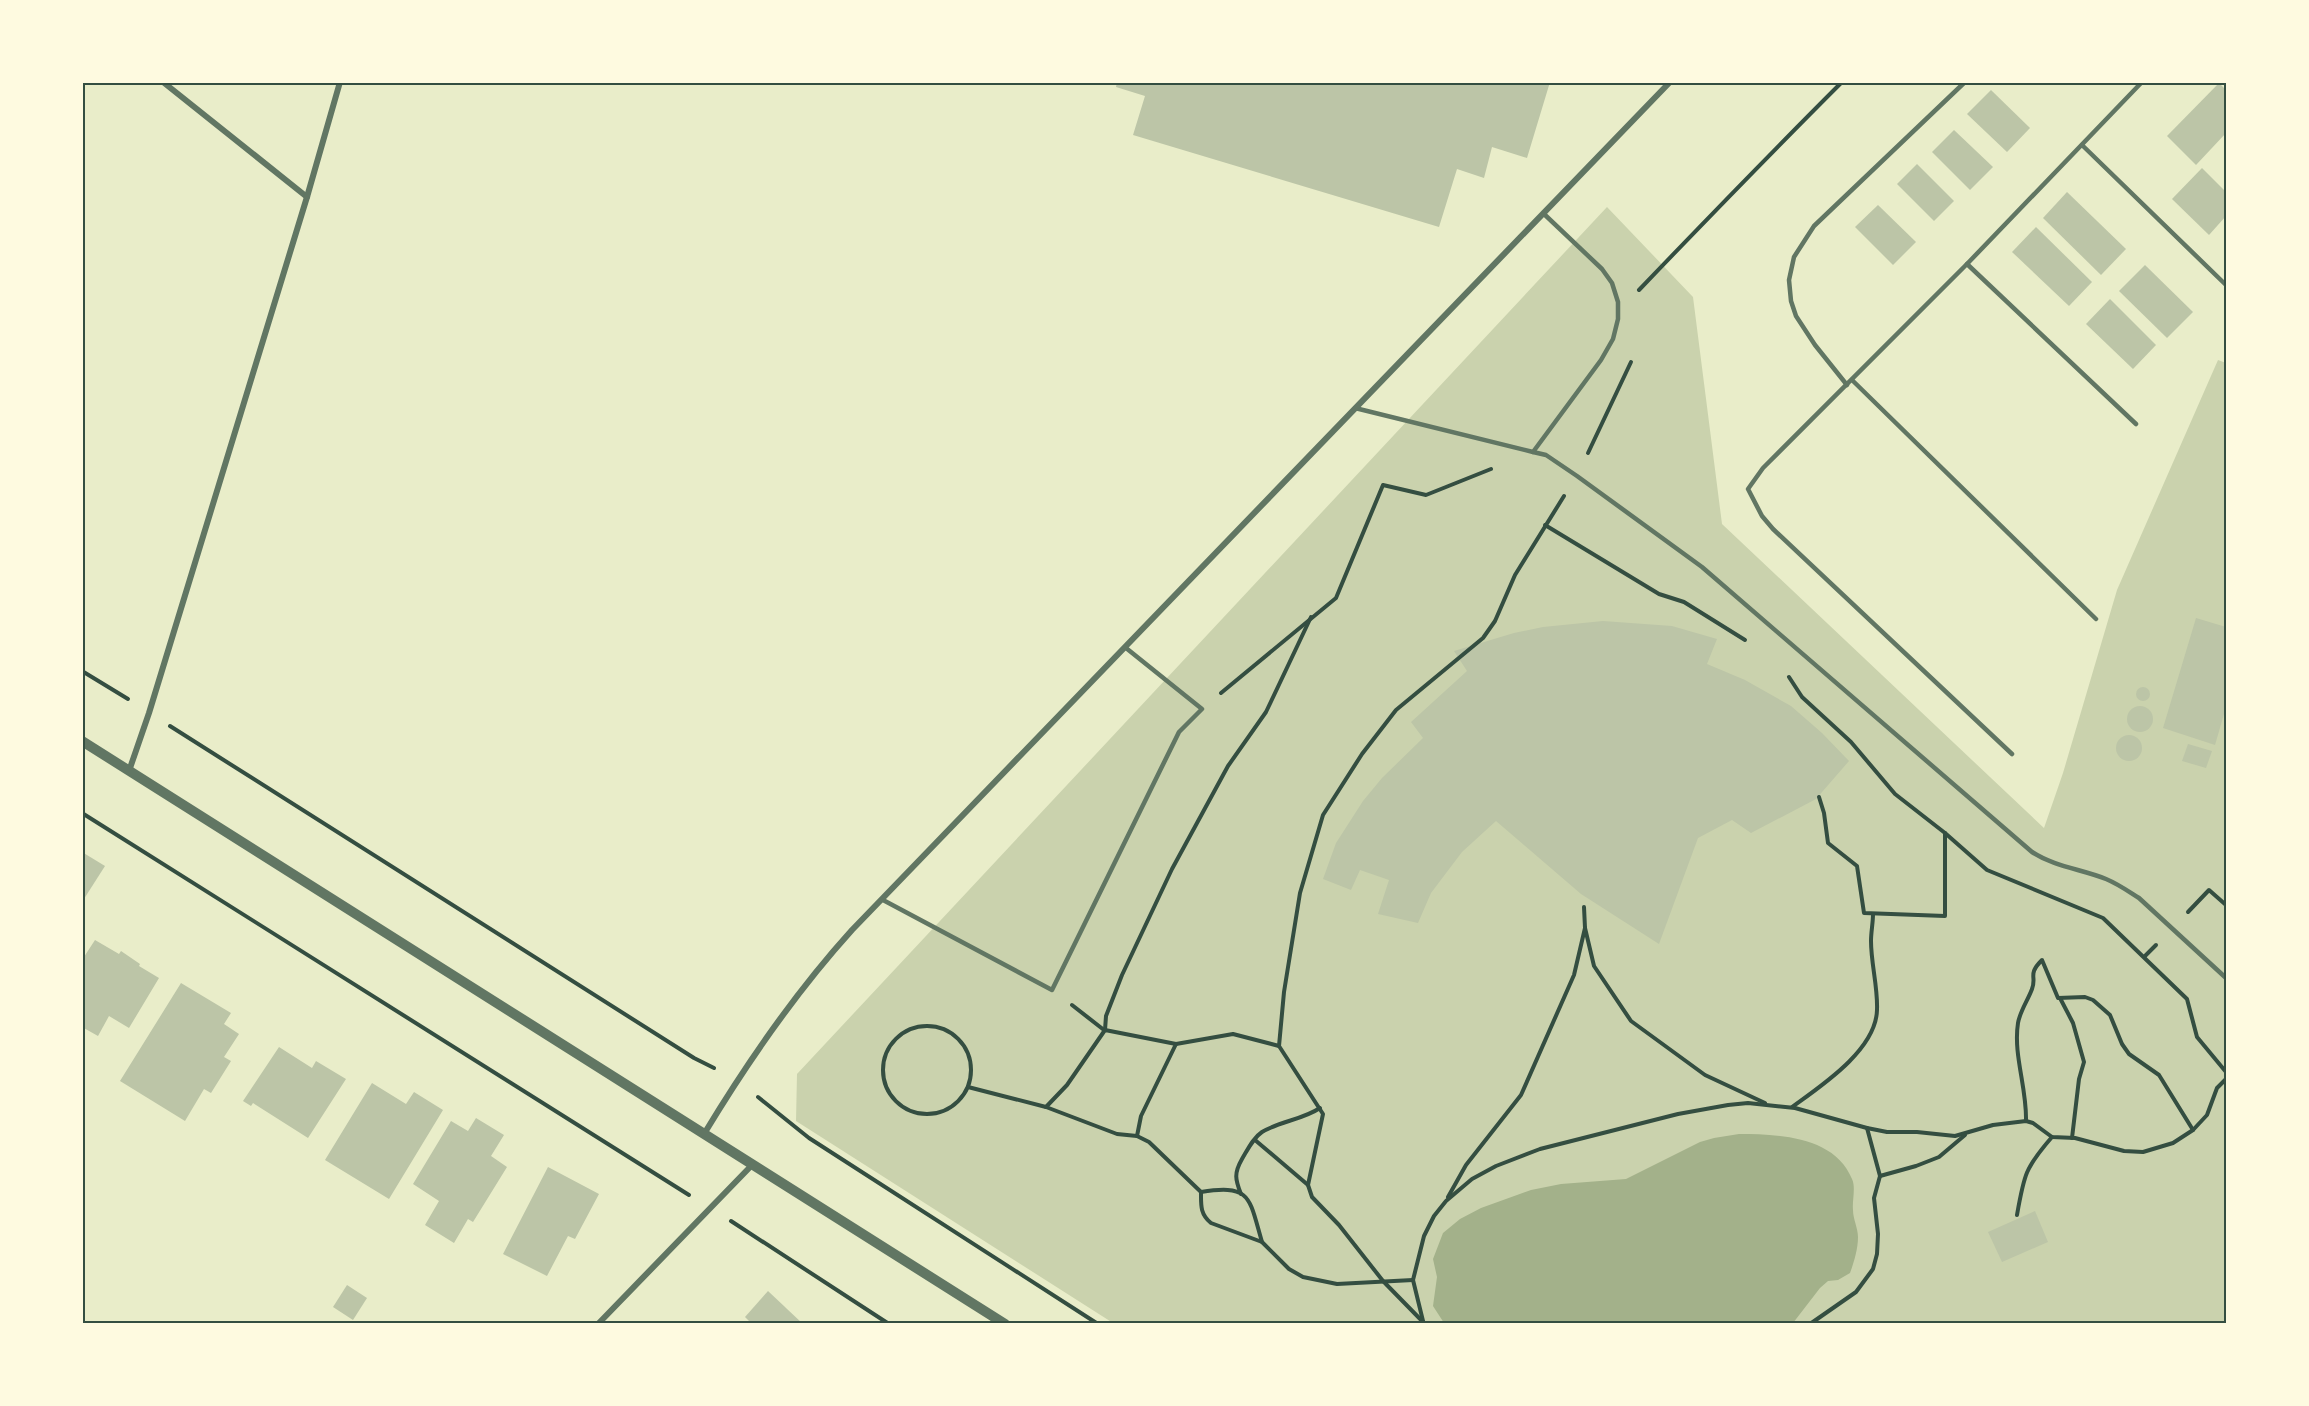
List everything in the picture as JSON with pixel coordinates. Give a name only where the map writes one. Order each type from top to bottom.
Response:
[{"type":"street","points":[[163,82],[307,197]]},
{"type":"street","points":[[129,771],[149,713],[340,82]]},
{"type":"street","points":[[704,1134],[737,1080],[798,992],[852,930],[1670,82]]},
{"type":"street","points":[[82,741],[1005,1323]]},
{"type":"street","points":[[598,1323],[753,1164]]},
{"type":"lane","points":[[1847,385],[1815,345],[1796,316],[1791,301],[1789,280],[1794,257],[1814,226],[1965,82]]},
{"type":"lane","points":[[2012,754],[1773,529],[1762,516],[1748,489],[1763,468],[1968,264],[2142,82]]},
{"type":"lane","points":[[2082,145],[2226,285]]},
{"type":"lane","points":[[1533,452],[1600,360],[1613,339],[1618,319],[1618,302],[1612,283],[1602,268],[1544,214]]},
{"type":"lane","points":[[1968,264],[2136,424]]},
{"type":"lane","points":[[1852,380],[2096,619]]},
{"type":"lane","points":[[1355,408],[1546,455],[1702,567],[2019,843],[2042,859],[2105,879],[2139,898],[2226,978]]},
{"type":"lane","points":[[883,900],[1052,990],[1179,732],[1202,708],[1126,648]]},
{"type":"path","points":[[1202,708],[1336,598],[1383,485],[1426,495],[1533,452]]},
{"type":"path","points":[[1545,525],[1659,594],[1684,602],[1749,642]]},
{"type":"path","points":[[1046,1107],[1067,1084],[1105,1030],[1106,1016],[1122,975],[1172,868],[1228,766],[1266,712],[1311,617]]},
{"type":"path","points":[[1783,669],[1802,697],[1851,742],[1895,794],[1987,870],[2103,918],[2187,999],[2197,1037],[2226,1072]]},
{"type":"path","points":[[82,671],[694,1058],[737,1080],[808,1138],[1098,1323]]},
{"type":"path","points":[[1819,797],[1824,813],[1828,843],[1857,866],[1864,913],[1945,916],[1945,833]]},
{"type":"path","points":[[82,813],[709,1207],[889,1323]]},
{"type":"path","points":[[1323,815],[1300,893],[1284,992],[1279,1046],[1323,1114],[1308,1185],[1312,1197],[1339,1225],[1383,1281],[1424,1322]]},
{"type":"path","points":[[1584,907],[1585,928],[1594,966],[1631,1021],[1705,1075],[1774,1106]]},
{"type":"path","points":[[1791,1108],[1833,1076],[1856,1053],[1873,1029],[1877,1012],[1871,942],[1873,914]]},
{"type":"path","points":[[1424,1322],[1413,1280],[1424,1236],[1466,1165],[1521,1095],[1574,975],[1585,928]]},
{"type":"path","points":[[2026,1121],[2024,1084],[2016,1037],[2018,1020],[2034,985],[2031,976],[2035,967],[2042,960],[2079,1042],[2084,1068],[2079,1079],[2072,1138]]},
{"type":"path","points":[[1052,990],[1105,1030],[1176,1044],[1233,1034],[1279,1046]]},
{"type":"path","points":[[2060,998],[2085,997],[2093,1000],[2110,1015],[2122,1044],[2129,1054],[2159,1075],[2193,1130]]},
{"type":"path","points":[[922,1025],[936,1026],[949,1031],[960,1040],[968,1052],[971,1065],[968,1087],[956,1103],[945,1110],[931,1114],[918,1113],[904,1108],[886,1088],[883,1060],[888,1047],[897,1036],[922,1025]]},
{"type":"path","points":[[1137,1136],[1141,1116],[1176,1044]]},
{"type":"path","points":[[1446,1201],[1472,1179],[1496,1166],[1540,1149],[1678,1114],[1748,1103],[1791,1108],[1887,1132],[1917,1132],[1944,1136],[1968,1133],[1993,1125],[2026,1121],[2033,1123],[2052,1137],[2072,1138],[2124,1151],[2143,1152],[2173,1143],[2193,1130],[2207,1115],[2217,1088],[2226,1079]]},
{"type":"path","points":[[968,1087],[1046,1107],[1117,1134],[1137,1136],[1149,1142],[1201,1192],[1201,1210],[1204,1218],[1211,1223],[1262,1242],[1288,1269],[1303,1277],[1337,1284],[1413,1280]]},
{"type":"path","points":[[1262,1242],[1251,1205],[1241,1194],[1235,1179],[1235,1172],[1254,1140],[1262,1132],[1310,1115],[1320,1108]]},
{"type":"path","points":[[1810,1323],[1856,1292],[1873,1269],[1877,1254],[1878,1234],[1874,1198],[1880,1176],[1867,1128]]},
{"type":"path","points":[[1880,1176],[1939,1157],[1968,1133]]},
{"type":"path","points":[[2017,1215],[2025,1173],[2052,1137]]},
{"type":"path","points":[[1254,1140],[1308,1185]]},
{"type":"path","points":[[1201,1192],[1227,1188],[1241,1194]]},
{"type":"shaded area","points":[[1607,207],[1693,297],[1722,524],[2044,828],[2063,773],[2117,590],[2218,360],[2226,363],[2226,1323],[1113,1323],[796,1121],[797,1074]]},
{"type":"shaded area","points":[[1739,1134],[1787,1137],[1819,1146],[1833,1154],[1844,1165],[1853,1182],[1853,1213],[1858,1237],[1856,1255],[1850,1273],[1838,1280],[1828,1281],[1820,1288],[1793,1323],[1444,1323],[1433,1306],[1437,1277],[1433,1259],[1443,1233],[1460,1219],[1481,1208],[1531,1190],[1561,1184],[1626,1179],[1700,1142]]},
{"type":"building","points":[[1117,82],[1550,82],[1527,158],[1492,147],[1484,178],[1457,169],[1439,227],[1133,135],[1145,96],[1116,87]]},
{"type":"building","points":[[2219,83],[2226,90],[2226,133],[2196,165],[2167,136]]},
{"type":"building","points":[[1991,90],[2030,128],[2007,152],[1967,114]]},
{"type":"building","points":[[1954,130],[1993,167],[1970,190],[1932,152]]},
{"type":"building","points":[[1917,164],[1954,201],[1934,221],[1897,184]]},
{"type":"building","points":[[2202,168],[2226,192],[2226,216],[2209,235],[2172,199]]},
{"type":"building","points":[[2067,192],[2126,249],[2101,275],[2043,218]]},
{"type":"building","points":[[1878,205],[1916,242],[1893,265],[1855,227]]},
{"type":"building","points":[[2036,227],[2092,282],[2069,306],[2012,252]]},
{"type":"building","points":[[2145,265],[2193,312],[2167,338],[2119,291]]},
{"type":"building","points":[[2110,299],[2156,345],[2133,369],[2086,324]]},
{"type":"building","points":[[2196,618],[2226,627],[2226,707],[2215,745],[2163,728]]},
{"type":"building","points":[[1603,621],[1672,626],[1717,639],[1707,664],[1745,680],[1791,706],[1849,761],[1816,799],[1751,833],[1732,820],[1698,838],[1659,944],[1581,894],[1496,821],[1462,852],[1431,893],[1418,923],[1378,914],[1389,880],[1360,870],[1351,890],[1323,879],[1336,843],[1363,801],[1382,778],[1423,738],[1411,722],[1467,671],[1454,651],[1543,627]]},
{"type":"building","points":[[2143,687],[2148,689],[2150,694],[2148,699],[2143,701],[2138,699],[2136,694],[2138,689]]},
{"type":"building","points":[[2140,706],[2149,710],[2153,719],[2149,728],[2140,732],[2131,728],[2127,719],[2131,710]]},
{"type":"building","points":[[2129,735],[2138,739],[2142,748],[2138,757],[2129,761],[2120,757],[2116,748],[2120,739]]},
{"type":"building","points":[[2188,744],[2212,751],[2206,768],[2182,761]]},
{"type":"building","points":[[82,852],[105,866],[82,902]]},
{"type":"building","points":[[95,940],[119,954],[121,951],[140,964],[139,966],[159,978],[129,1028],[109,1016],[98,1036],[82,1027],[82,960]]},
{"type":"building","points":[[181,983],[231,1013],[224,1024],[239,1034],[224,1057],[231,1061],[211,1093],[204,1089],[185,1121],[120,1081]]},
{"type":"building","points":[[279,1047],[312,1068],[316,1061],[346,1079],[308,1138],[253,1103],[251,1106],[243,1101]]},
{"type":"building","points":[[372,1083],[406,1104],[414,1092],[443,1110],[389,1199],[325,1160]]},
{"type":"building","points":[[476,1118],[504,1135],[491,1156],[507,1167],[473,1222],[468,1219],[454,1243],[425,1225],[439,1201],[413,1184],[451,1121],[468,1131]]},
{"type":"building","points":[[548,1167],[599,1194],[575,1239],[568,1236],[547,1276],[503,1254]]},
{"type":"building","points":[[2035,1211],[2048,1242],[2002,1262],[1988,1232]]},
{"type":"building","points":[[347,1285],[367,1298],[353,1320],[333,1307]]},
{"type":"building","points":[[768,1291],[803,1324],[752,1324],[745,1317]]}]
